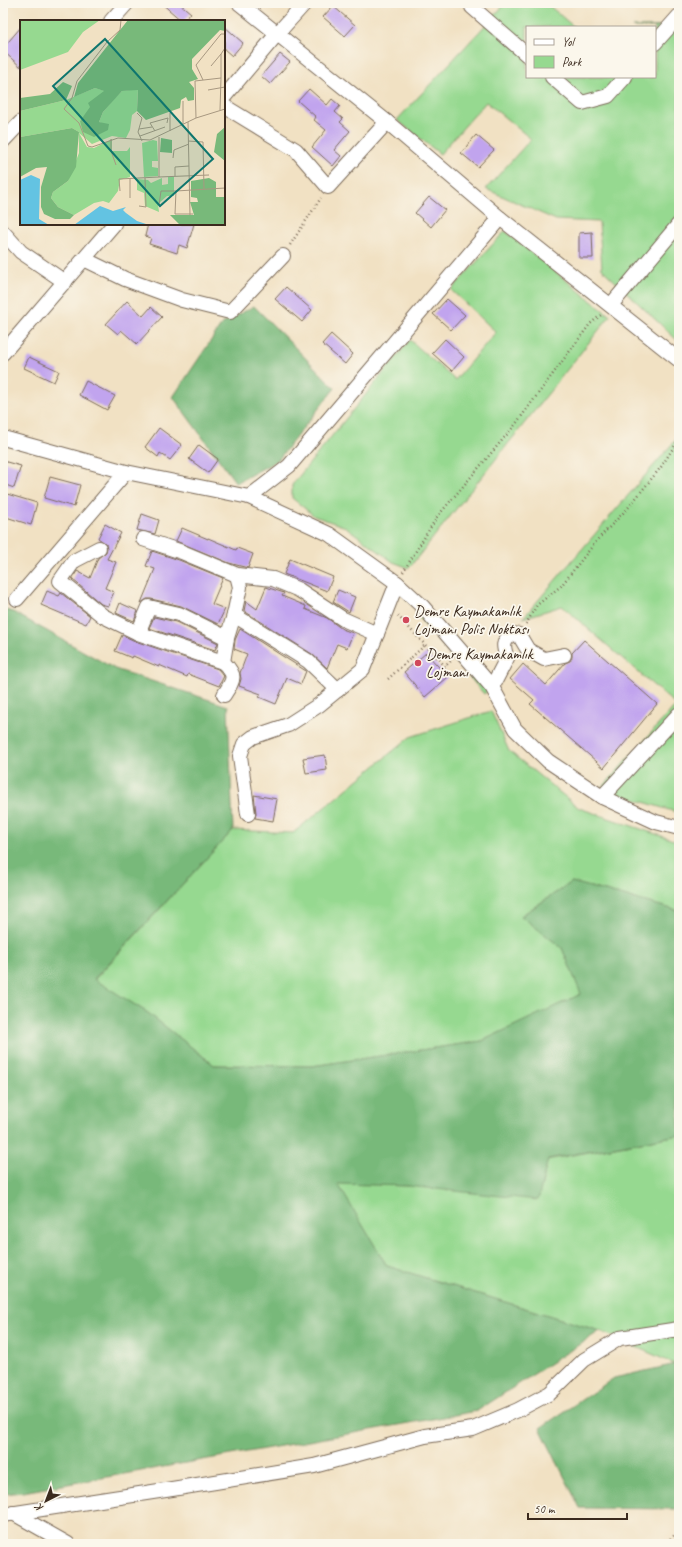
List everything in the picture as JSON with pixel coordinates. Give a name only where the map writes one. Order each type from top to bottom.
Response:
[{"type":"street","points":[[113,20],[127,3]]},
{"type":"street","points":[[239,3],[387,122],[500,218],[612,305],[679,360]]},
{"type":"street","points":[[225,96],[305,3]]},
{"type":"street","points":[[473,4],[526,54]]},
{"type":"street","points":[[656,43],[679,16]]},
{"type":"street","points":[[553,78],[582,103],[608,96],[624,78]]},
{"type":"street","points":[[225,107],[296,150],[328,187],[387,122]]},
{"type":"street","points":[[3,141],[20,123]]},
{"type":"street","points":[[249,497],[289,466],[500,218]]},
{"type":"street","points":[[612,305],[679,224]]},
{"type":"street","points":[[3,353],[113,225]]},
{"type":"street","points":[[3,232],[21,252],[65,282]]},
{"type":"street","points":[[84,259],[125,279],[182,300],[230,312],[283,256]]},
{"type":"street","points":[[3,438],[126,472],[249,497],[329,534],[397,583],[423,608],[492,687],[515,729],[548,761],[602,797],[656,822],[679,828]]},
{"type":"street","points":[[17,599],[126,472]]},
{"type":"street","points":[[143,539],[182,552],[237,575],[273,579],[299,590],[343,619],[377,634]]},
{"type":"street","points":[[99,548],[74,561],[60,581],[103,616],[138,634],[223,662],[232,671],[233,681],[224,694]]},
{"type":"street","points":[[223,662],[227,638],[240,587],[237,575]]},
{"type":"street","points":[[248,814],[240,756],[244,744],[253,737],[288,725],[319,705],[363,669],[397,583]]},
{"type":"street","points":[[138,634],[149,607],[179,614],[227,638]]},
{"type":"street","points":[[234,615],[308,661],[338,690]]},
{"type":"street","points":[[492,687],[506,658],[503,648],[506,639],[512,634],[519,635],[528,650],[544,659],[564,655]]},
{"type":"street","points":[[602,797],[679,714]]},
{"type":"street","points":[[8,1514],[172,1490],[314,1466],[425,1436],[473,1429],[518,1410],[550,1393],[584,1360],[620,1338],[679,1328]]},
{"type":"street","points":[[8,1514],[68,1544]]},
{"type":"path","points":[[283,256],[328,187]]},
{"type":"path","points":[[397,583],[437,517],[515,425],[590,324],[612,305]]},
{"type":"path","points":[[519,635],[537,605],[561,586],[598,539],[628,508],[661,467],[679,439]]},
{"type":"path","points":[[398,616],[445,666]]},
{"type":"path","points":[[388,679],[425,645]]},
{"type":"path","points":[[664,1544],[676,1534],[679,1534]]},
{"type":"green space","points":[[506,3],[546,3],[573,26],[526,26],[526,78],[656,78],[656,26],[679,26],[679,342],[602,269],[599,222],[556,220],[486,189],[531,139],[486,102],[440,154],[397,120]]},
{"type":"green space","points":[[505,231],[610,316],[409,568],[393,562],[346,527],[314,516],[292,498],[292,485],[410,340],[455,380],[496,332],[451,290]]},
{"type":"green space","points":[[254,306],[335,388],[278,460],[236,483],[173,397],[222,324]]},
{"type":"green space","points":[[679,436],[679,813],[601,789],[676,705],[562,606],[523,618]]},
{"type":"green space","points":[[423,607],[492,687],[484,694],[416,614]]},
{"type":"green space","points":[[3,609],[13,612],[115,669],[228,706],[233,830],[94,979],[148,1013],[214,1065],[312,1066],[482,1041],[581,994],[562,948],[521,916],[572,882],[679,911],[679,1135],[548,1159],[538,1200],[408,1186],[338,1184],[387,1266],[600,1331],[477,1411],[23,1492],[3,1494]]},
{"type":"green space","points":[[491,711],[509,751],[579,808],[679,842],[679,911],[572,882],[522,915],[562,948],[582,994],[482,1041],[312,1066],[214,1065],[148,1013],[94,980],[233,830],[293,833],[410,737]]},
{"type":"green space","points":[[679,1135],[679,1366],[600,1331],[387,1266],[337,1183],[408,1186]]},
{"type":"green space","points":[[676,1364],[679,1366],[679,1509],[580,1508],[540,1428],[614,1378]]},
{"type":"building","points":[[161,3],[179,3],[191,13],[185,20],[181,20]]},
{"type":"building","points":[[333,6],[355,25],[345,36],[323,17]]},
{"type":"building","points":[[225,27],[243,43],[232,56],[225,50]]},
{"type":"building","points":[[20,28],[20,66],[3,51],[3,48]]},
{"type":"building","points":[[280,54],[290,62],[270,84],[261,76]]},
{"type":"building","points":[[309,89],[327,105],[332,99],[340,106],[335,112],[343,119],[340,122],[350,131],[334,150],[341,156],[333,166],[312,147],[326,130],[314,120],[316,117],[298,101]]},
{"type":"building","points":[[476,135],[494,150],[478,167],[461,153]]},
{"type":"building","points":[[429,197],[445,210],[431,227],[415,213]]},
{"type":"building","points":[[148,225],[194,225],[187,248],[179,245],[177,253],[149,244],[151,238],[145,236]]},
{"type":"building","points":[[592,232],[593,258],[579,258],[579,233]]},
{"type":"building","points":[[286,287],[312,310],[302,322],[275,299]]},
{"type":"building","points":[[447,299],[465,315],[451,330],[433,314]]},
{"type":"building","points":[[127,301],[143,316],[151,307],[162,317],[137,344],[121,330],[118,334],[106,324]]},
{"type":"building","points":[[331,334],[353,354],[345,364],[322,344]]},
{"type":"building","points":[[445,339],[464,357],[452,371],[432,353]]},
{"type":"building","points":[[29,357],[59,371],[54,382],[24,368]]},
{"type":"building","points":[[86,381],[115,396],[107,410],[79,395]]},
{"type":"building","points":[[159,428],[182,445],[170,460],[160,453],[158,457],[145,447]]},
{"type":"building","points":[[199,445],[218,459],[208,473],[189,459]]},
{"type":"building","points":[[3,461],[21,466],[14,488],[3,484]]},
{"type":"building","points":[[50,477],[80,485],[74,507],[44,498]]},
{"type":"building","points":[[7,494],[37,503],[31,525],[3,516],[3,508]]},
{"type":"building","points":[[142,514],[159,520],[155,534],[137,530]]},
{"type":"building","points":[[105,524],[121,533],[107,559],[116,562],[105,588],[114,592],[108,606],[101,604],[72,579],[77,571],[90,578],[98,558],[106,552],[106,544],[98,538]]},
{"type":"building","points":[[182,528],[236,550],[237,548],[253,554],[248,568],[229,563],[176,541]]},
{"type":"building","points":[[152,551],[223,578],[212,604],[225,609],[218,624],[181,606],[151,599],[147,599],[141,603],[155,569],[146,566]]},
{"type":"building","points":[[290,559],[333,577],[327,591],[284,574]]},
{"type":"building","points":[[266,587],[284,593],[282,596],[306,606],[305,609],[327,618],[342,629],[353,633],[347,648],[337,644],[327,668],[312,654],[244,611],[246,601],[257,609]]},
{"type":"building","points":[[338,590],[355,597],[349,612],[333,602]]},
{"type":"building","points":[[47,591],[59,596],[61,593],[90,616],[86,624],[41,605]]},
{"type":"building","points":[[120,603],[138,611],[134,621],[116,613]]},
{"type":"building","points":[[154,617],[176,622],[218,643],[215,650],[149,628]]},
{"type":"building","points":[[240,629],[306,671],[301,684],[287,678],[276,704],[259,697],[261,694],[239,686],[241,679],[240,673],[247,654],[234,649],[235,640]]},
{"type":"building","points":[[122,635],[135,641],[218,669],[224,676],[219,686],[188,674],[187,677],[133,656],[132,658],[115,651]]},
{"type":"building","points":[[584,640],[657,704],[604,768],[530,704],[534,700],[510,679],[523,664],[546,685],[565,663],[570,661],[572,653]]},
{"type":"building","name":"Demre Kaymakamlık Lojmanı","points":[[426,653],[448,677],[425,697],[404,672]]},
{"type":"building","points":[[325,755],[327,770],[306,773],[303,758]]},
{"type":"building","points":[[254,795],[277,799],[273,821],[255,818],[256,813]]},
{"type":"place","name":"Demre Kaymakamlık Lojmanı Polis Noktası","points":[[406,620]]},
{"type":"place","name":"Demre Kaymakamlık Lojmanı","points":[[418,663]]}]
